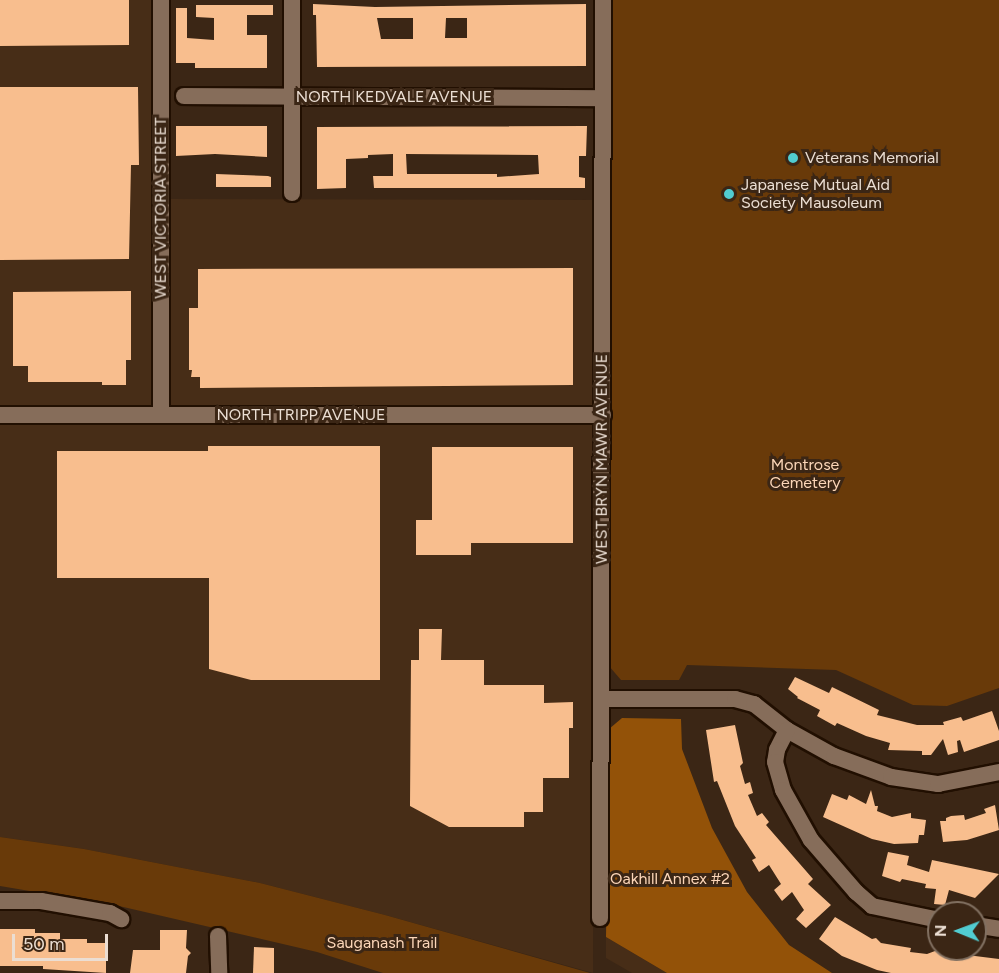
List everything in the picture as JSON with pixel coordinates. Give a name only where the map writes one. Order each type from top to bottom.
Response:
[{"type":"street","name":"WEST VICTORIA STREET","points":[[161,0],[161,415]]},
{"type":"street","points":[[292,0],[292,193]]},
{"type":"street","name":"WEST BRYN MAWR AVENUE","points":[[600,918],[603,0]]},
{"type":"street","name":"NORTH KEDVALE AVENUE","points":[[184,96],[603,98]]},
{"type":"street","name":"NORTH TRIPP AVENUE","points":[[0,415],[603,415]]},
{"type":"street","points":[[601,699],[735,699],[754,704],[787,730],[834,756],[891,777],[938,784],[999,772]]},
{"type":"street","points":[[787,730],[777,750],[775,762],[783,790],[812,840],[856,892],[872,906],[927,917]]},
{"type":"street","points":[[0,901],[41,901],[110,913],[121,919]]},
{"type":"street","points":[[218,936],[219,973]]},
{"type":"shaded area","points":[[0,0],[164,0],[165,199],[595,200],[593,973],[260,883],[84,849],[0,837]]},
{"type":"shaded area","points":[[606,937],[667,973],[632,973],[606,958]]},
{"type":"green space","name":"Montrose Cemetery","points":[[612,0],[999,0],[999,688],[947,706],[913,705],[836,670],[687,665],[679,680],[621,680],[609,666]]},
{"type":"green space","name":"Oakhill Annex #2","points":[[622,718],[681,719],[682,749],[712,828],[747,892],[789,945],[832,973],[667,973],[606,937],[609,729]]},
{"type":"green space","name":"Sauganash Trail","points":[[0,837],[84,849],[260,883],[385,915],[590,973],[383,973],[317,952],[119,906],[0,886]]},
{"type":"building","points":[[0,0],[129,0],[129,45],[0,46]]},
{"type":"building","points":[[313,4],[375,7],[586,4],[586,66],[317,67],[316,15],[313,15]],"holes":[[[377,18],[413,18],[413,39],[381,39]],[[446,18],[467,18],[467,38],[445,38]]]},
{"type":"building","points":[[196,5],[273,5],[273,15],[247,15],[247,35],[267,35],[267,68],[195,68],[195,63],[176,63],[176,8],[187,8],[187,38],[214,40],[214,18],[196,17]]},
{"type":"building","points":[[0,87],[138,87],[139,165],[131,165],[129,259],[0,260]]},
{"type":"building","points":[[176,126],[267,126],[267,157],[215,154],[176,156]]},
{"type":"building","points":[[587,126],[586,156],[579,156],[579,177],[585,178],[585,188],[374,188],[373,176],[393,176],[393,154],[346,159],[346,188],[317,189],[317,127]],"holes":[[[406,154],[538,155],[539,174],[497,177],[497,174],[407,174]]]},
{"type":"building","points":[[216,174],[268,176],[271,177],[271,187],[216,187]]},
{"type":"building","points":[[573,268],[573,385],[200,388],[200,377],[191,377],[192,370],[189,370],[189,308],[198,308],[198,269]]},
{"type":"building","points":[[131,291],[131,360],[126,360],[126,385],[102,385],[102,382],[28,382],[28,366],[13,366],[13,292]]},
{"type":"building","points":[[208,446],[380,446],[380,680],[251,680],[209,669],[209,578],[57,578],[57,451],[208,451]]},
{"type":"building","points":[[432,447],[573,447],[573,543],[471,543],[471,555],[416,555],[416,520],[432,520]]},
{"type":"building","points":[[419,629],[442,629],[441,660],[484,660],[484,685],[544,685],[544,703],[573,702],[573,728],[569,728],[569,778],[543,778],[543,812],[524,812],[524,827],[449,827],[410,806],[411,660],[419,660]]},
{"type":"building","points":[[795,677],[829,693],[832,687],[879,710],[877,715],[917,725],[944,725],[943,722],[961,717],[963,721],[992,711],[999,731],[999,740],[964,752],[960,740],[957,741],[958,752],[948,755],[943,739],[931,755],[922,755],[922,751],[888,750],[890,743],[866,736],[837,723],[835,726],[817,716],[820,710],[797,698],[788,689]]},
{"type":"building","points":[[735,725],[743,763],[740,766],[745,784],[750,782],[753,793],[748,795],[757,816],[762,813],[769,822],[766,825],[813,879],[808,884],[831,905],[806,928],[796,919],[804,910],[792,892],[782,901],[774,890],[781,884],[769,865],[759,872],[752,860],[756,858],[735,826],[717,781],[714,782],[706,730]]},
{"type":"building","points":[[871,790],[875,806],[878,806],[877,811],[892,817],[911,813],[911,818],[926,820],[924,835],[919,835],[918,843],[894,844],[872,839],[823,817],[832,794],[847,800],[849,795],[866,804]]},
{"type":"building","points":[[995,805],[999,830],[967,840],[943,842],[940,821],[946,821],[946,818],[951,816],[964,815],[965,820],[986,813],[984,809]]},
{"type":"building","points":[[888,852],[909,856],[907,865],[929,872],[932,860],[999,874],[975,898],[949,890],[946,901],[934,901],[936,889],[925,888],[926,884],[902,879],[900,882],[882,876]]},
{"type":"building","points":[[835,917],[872,939],[876,938],[881,943],[911,948],[910,952],[927,954],[927,961],[987,961],[987,958],[999,959],[999,973],[891,973],[842,956],[819,939]]},
{"type":"building","points":[[0,929],[35,929],[35,933],[60,933],[60,939],[87,939],[87,943],[106,943],[106,973],[43,969],[43,966],[0,966]]},
{"type":"building","points":[[160,930],[187,930],[186,948],[191,953],[188,956],[186,973],[130,973],[133,950],[160,950]]},
{"type":"building","points":[[254,947],[274,948],[274,973],[253,973]]},
{"type":"place","name":"Veterans Memorial","points":[[793,158]]},
{"type":"place","name":"Japanese Mutual Aid Society Mausoleum","points":[[729,194]]}]
